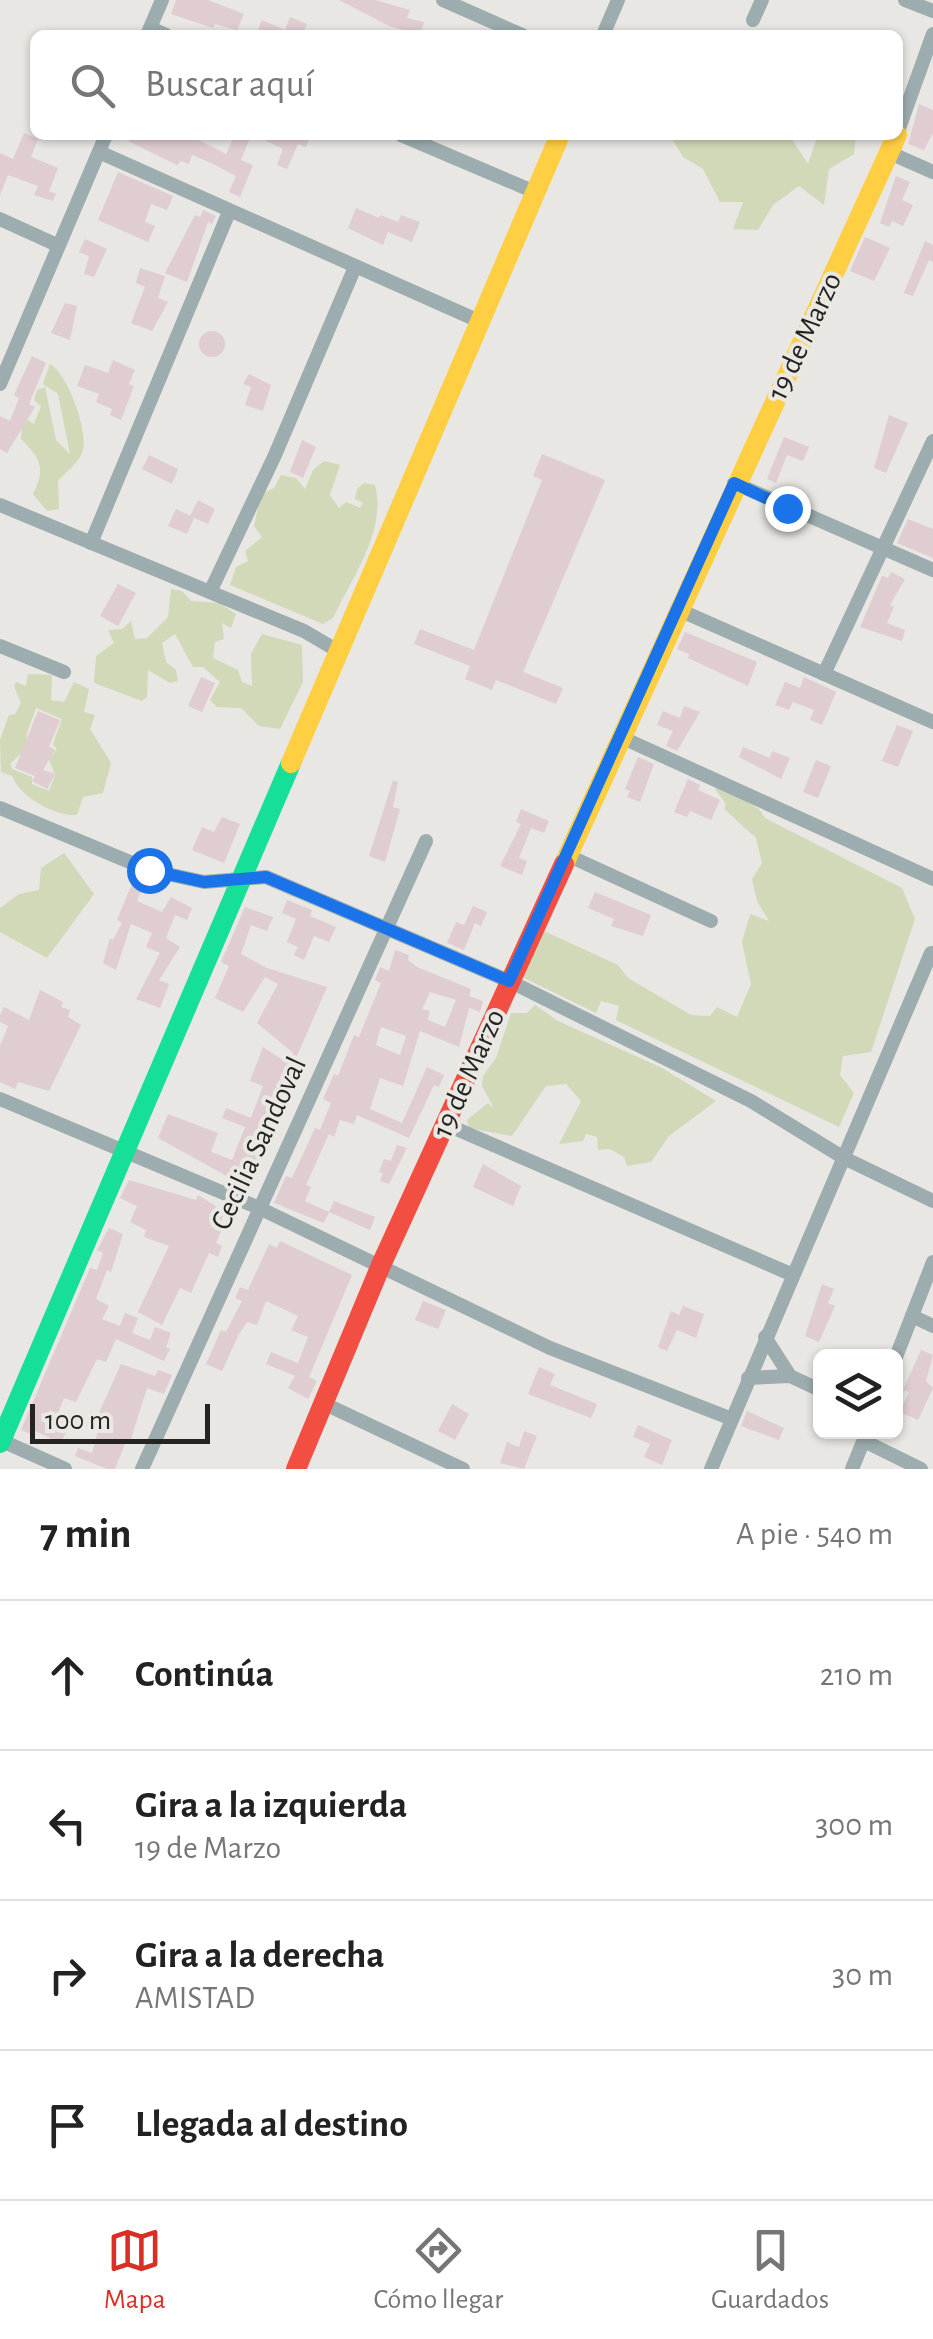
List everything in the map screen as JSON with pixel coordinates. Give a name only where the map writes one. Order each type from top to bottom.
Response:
[{"type":"street","points":[[150,30],[162,0]]},
{"type":"street","points":[[443,0],[511,30]]},
{"type":"street","points":[[605,30],[618,0]]},
{"type":"street","points":[[753,20],[762,0]]},
{"type":"street","points":[[904,0],[933,11]]},
{"type":"street","name":"19 de Marzo","points":[[903,118],[933,34]]},
{"type":"street","points":[[0,384],[104,140]]},
{"type":"street","points":[[413,140],[535,192]]},
{"type":"street","points":[[65,1469],[0,1441],[558,140]]},
{"type":"street","points":[[895,140],[933,172]]},
{"type":"street","name":"19 de Marzo","points":[[296,1469],[381,1265],[509,981],[623,738],[734,483],[895,140]]},
{"type":"street","points":[[99,152],[479,321]]},
{"type":"street","points":[[91,543],[229,212]]},
{"type":"street","points":[[0,219],[57,245]]},
{"type":"street","points":[[210,592],[276,456],[355,267]]},
{"type":"street","points":[[824,674],[933,441]]},
{"type":"street","points":[[734,483],[933,570]]},
{"type":"street","points":[[0,505],[304,631],[338,651]]},
{"type":"street","points":[[677,609],[933,722]]},
{"type":"street","points":[[0,646],[64,672]]},
{"type":"street","points":[[623,738],[933,879]]},
{"type":"street","points":[[0,808],[149,870],[204,882],[266,877],[509,981],[751,1101],[844,1158],[933,1200]]},
{"type":"street","name":"Cecilia Sandoval","points":[[142,1469],[257,1207],[388,932],[426,841]]},
{"type":"street","points":[[569,856],[711,921]]},
{"type":"street","points":[[711,1469],[932,952]]},
{"type":"street","points":[[0,1099],[257,1207],[550,1348],[732,1420]]},
{"type":"street","points":[[446,1124],[793,1275]]},
{"type":"street","points":[[899,1349],[933,1262]]},
{"type":"street","points":[[912,1316],[933,1326]]},
{"type":"street","points":[[764,1338],[790,1376]]},
{"type":"street","points":[[748,1378],[790,1376],[813,1387]]},
{"type":"street","points":[[326,1404],[464,1469]]},
{"type":"street","points":[[852,1469],[865,1439]]},
{"type":"street","points":[[871,1439],[921,1469]]},
{"type":"green space","points":[[673,140],[792,140],[808,164],[816,140],[855,140],[854,154],[829,169],[824,205],[799,186],[773,205],[758,230],[733,229],[743,202],[720,202],[703,169],[683,157]]},
{"type":"green space","points":[[50,364],[70,391],[84,441],[79,459],[58,481],[59,509],[47,511],[33,494],[39,464],[21,439],[23,417],[34,424],[41,406],[34,400],[37,390],[45,387],[56,440],[70,454],[58,394],[43,384]]},
{"type":"green space","points":[[324,461],[340,465],[330,495],[339,508],[346,502],[360,508],[363,503],[355,499],[357,489],[364,483],[375,485],[377,502],[366,553],[333,618],[323,624],[230,585],[236,567],[248,561],[245,551],[262,537],[254,526],[261,494],[274,488],[281,475],[296,478],[305,489],[313,470]]},
{"type":"green space","points":[[171,589],[182,591],[191,601],[219,603],[236,614],[231,628],[222,623],[224,639],[215,642],[213,658],[238,670],[242,682],[252,686],[251,654],[262,634],[302,645],[303,682],[280,729],[259,726],[241,708],[217,707],[210,700],[220,682],[203,667],[193,667],[175,634],[162,643],[166,662],[176,670],[178,681],[170,683],[148,670],[147,697],[142,701],[94,683],[96,656],[114,643],[108,630],[122,629],[131,621],[135,639],[147,638],[168,617]]},
{"type":"green space","points":[[28,674],[52,675],[51,700],[64,702],[74,682],[89,689],[84,712],[95,715],[90,729],[111,763],[103,793],[83,797],[77,815],[59,813],[40,804],[12,776],[1,772],[0,740],[9,715],[15,714],[21,703],[14,686],[16,682],[26,686]],"holes":[[[36,708],[62,719],[53,744],[57,749],[49,759],[55,775],[49,791],[32,784],[32,777],[12,769],[10,764],[20,754],[36,760],[26,736]]]},
{"type":"green space","points":[[721,786],[759,809],[765,818],[902,888],[915,919],[871,1052],[843,1056],[840,1075],[854,1093],[839,1127],[616,1020],[619,1006],[601,1001],[596,1013],[522,977],[544,931],[618,965],[628,978],[691,1015],[710,1016],[717,1007],[737,1017],[751,984],[742,942],[750,914],[769,921],[757,901],[752,879],[762,863],[756,838],[724,809],[726,804],[715,789]]},
{"type":"green space","points":[[64,853],[94,894],[47,958],[0,932],[0,908],[19,894],[39,890],[41,868]]},
{"type":"green space","points":[[535,1005],[558,1021],[662,1068],[716,1101],[669,1136],[651,1162],[627,1166],[624,1157],[610,1149],[598,1150],[597,1137],[586,1134],[583,1141],[559,1144],[581,1101],[566,1084],[546,1086],[512,1136],[469,1128],[467,1120],[488,1103],[494,1108],[482,1086],[483,1076],[496,1058],[511,1013],[527,1013]]},
{"type":"building","points":[[176,0],[208,0],[244,14],[237,30],[215,24],[213,28],[171,14]]},
{"type":"building","points":[[339,0],[375,0],[410,10],[407,18],[424,22],[422,30],[389,26]]},
{"type":"building","points":[[290,17],[307,24],[304,30],[285,30]]},
{"type":"building","points":[[262,20],[285,30],[258,30]]},
{"type":"building","points":[[919,104],[933,110],[933,133],[924,150],[908,144]]},
{"type":"building","points":[[24,133],[30,140],[38,140],[31,157],[58,168],[49,191],[56,194],[53,201],[34,195],[38,186],[8,175],[0,195],[0,153],[13,159]]},
{"type":"building","points":[[126,140],[199,140],[226,154],[233,140],[249,140],[241,160],[253,165],[240,197],[229,192],[236,176],[211,163],[192,155],[189,164],[181,161],[177,165]]},
{"type":"building","points":[[264,140],[309,140],[306,147],[298,144],[287,169],[277,165],[283,149]]},
{"type":"building","points":[[118,172],[173,196],[167,210],[151,204],[145,222],[155,226],[148,242],[98,220]]},
{"type":"building","points":[[896,176],[910,182],[902,200],[913,205],[903,226],[892,221],[889,227],[880,223]]},
{"type":"building","points":[[356,208],[379,218],[380,215],[398,222],[401,215],[420,222],[412,242],[388,232],[383,245],[348,228]]},
{"type":"building","points":[[203,210],[216,216],[212,224],[208,222],[187,282],[165,273],[195,215],[200,217]]},
{"type":"building","points":[[865,237],[890,248],[874,281],[850,271]]},
{"type":"building","points":[[85,239],[107,249],[94,277],[84,274],[89,256],[79,252]]},
{"type":"building","points":[[925,241],[933,245],[933,262],[929,260],[913,296],[904,293]]},
{"type":"building","points":[[140,268],[165,276],[158,298],[168,302],[152,331],[131,323],[145,287],[136,283]]},
{"type":"building","points":[[65,303],[77,306],[70,340],[51,333]]},
{"type":"building","points":[[212,331],[221,335],[225,344],[221,353],[212,357],[203,353],[199,344],[203,335]]},
{"type":"building","points":[[32,356],[46,363],[29,404],[35,407],[7,453],[0,449],[0,416],[10,421],[19,398],[14,395]]},
{"type":"building","points":[[113,360],[135,370],[129,384],[134,386],[121,420],[110,415],[112,409],[96,402],[99,394],[77,386],[85,365],[108,373]]},
{"type":"building","points":[[249,374],[271,385],[263,411],[245,405],[251,387],[243,384]]},
{"type":"building","points":[[889,415],[908,423],[886,473],[874,468]]},
{"type":"building","points":[[784,437],[809,447],[803,461],[787,455],[776,483],[767,479]]},
{"type":"building","points":[[302,440],[316,447],[303,478],[290,472]]},
{"type":"building","points":[[542,454],[605,480],[523,672],[563,688],[556,704],[496,680],[492,690],[465,679],[470,666],[414,644],[420,629],[474,650],[542,480],[533,476]]},
{"type":"building","points":[[149,455],[178,469],[172,484],[142,469]]},
{"type":"building","points":[[198,500],[215,509],[208,524],[194,518],[187,534],[168,526],[176,509],[190,516]]},
{"type":"building","points":[[908,519],[933,529],[933,558],[897,543]]},
{"type":"building","points":[[891,572],[905,579],[890,605],[894,607],[887,623],[905,630],[902,641],[860,627],[882,576],[888,578]]},
{"type":"building","points":[[118,584],[136,593],[118,626],[100,616]]},
{"type":"building","points":[[685,632],[757,662],[748,686],[677,649]]},
{"type":"building","points":[[201,677],[215,683],[202,712],[188,706]]},
{"type":"building","points":[[804,677],[836,692],[822,725],[810,720],[814,710],[793,702],[789,710],[775,705],[785,682],[800,688]]},
{"type":"building","points":[[684,706],[700,712],[677,751],[666,746],[673,731],[657,725],[663,711],[680,718]]},
{"type":"building","points":[[38,711],[60,720],[49,747],[55,750],[43,770],[55,774],[47,789],[32,781],[35,776],[15,768]]},
{"type":"building","points":[[897,725],[913,731],[898,767],[882,761]]},
{"type":"building","points":[[743,747],[770,758],[772,751],[790,758],[781,779],[739,757]]},
{"type":"building","points":[[638,757],[654,764],[640,802],[627,797],[630,791],[625,789]]},
{"type":"building","points":[[816,760],[831,766],[818,798],[803,792]]},
{"type":"building","points":[[688,779],[700,785],[698,790],[720,800],[711,820],[690,811],[687,817],[674,812]]},
{"type":"building","points":[[393,780],[398,782],[393,807],[400,809],[385,862],[369,856]]},
{"type":"building","points":[[521,809],[549,821],[544,833],[531,828],[519,858],[527,861],[522,875],[500,866],[521,824],[516,822]]},
{"type":"building","points":[[222,817],[240,824],[224,863],[192,850],[202,827],[214,832]]},
{"type":"building","points":[[135,876],[145,880],[137,901],[162,912],[171,897],[192,908],[187,920],[175,915],[166,938],[180,947],[159,980],[169,984],[160,1008],[136,999],[160,953],[146,947],[152,933],[131,924],[116,970],[103,963],[110,938],[113,940],[122,923],[117,920]]},
{"type":"building","points":[[595,892],[651,915],[643,936],[611,926],[614,919],[588,908]]},
{"type":"building","points":[[287,900],[312,910],[310,916],[336,927],[329,942],[314,936],[304,960],[294,955],[298,947],[287,942],[296,919],[282,913]]},
{"type":"building","points":[[473,906],[487,912],[481,926],[475,923],[464,950],[447,943],[456,922],[464,925]]},
{"type":"building","points":[[245,907],[273,917],[267,931],[251,925],[241,954],[267,968],[327,987],[270,1118],[276,1121],[258,1167],[254,1165],[245,1186],[158,1138],[168,1114],[218,1133],[211,1152],[232,1160],[245,1127],[222,1118],[226,1108],[251,1118],[263,1086],[250,1081],[263,1047],[286,1062],[293,1053],[257,1023],[278,984],[265,977],[243,1012],[215,998],[229,966],[221,962]]},
{"type":"building","points":[[395,950],[409,955],[408,960],[417,967],[471,989],[469,996],[483,1001],[480,1012],[469,1008],[459,1047],[420,1031],[403,1086],[380,1078],[370,1109],[402,1123],[427,1067],[444,1075],[439,1087],[434,1085],[409,1138],[357,1115],[354,1124],[340,1120],[334,1137],[329,1134],[306,1185],[311,1187],[305,1201],[329,1212],[324,1223],[274,1203],[286,1176],[292,1178],[315,1128],[320,1130],[331,1103],[323,1099],[334,1074],[338,1076],[354,1035],[359,1037],[381,983],[375,980],[380,967],[389,971]],"holes":[[[430,992],[456,1000],[445,1027],[428,1020],[430,1011],[422,1009]],[[381,1027],[406,1036],[400,1055],[376,1045]]]},
{"type":"building","points":[[40,990],[63,1002],[61,1007],[70,1010],[68,1017],[81,1025],[49,1091],[18,1082],[15,1089],[0,1082],[0,1046],[8,1026],[0,1022],[0,1015],[4,1007],[29,1020]]},
{"type":"building","points":[[397,1145],[407,1148],[389,1184],[380,1181],[384,1159],[391,1161]]},
{"type":"building","points":[[483,1164],[521,1186],[513,1206],[473,1187]]},
{"type":"building","points":[[129,1180],[196,1200],[198,1195],[225,1212],[218,1227],[222,1229],[216,1243],[222,1246],[218,1257],[209,1253],[191,1293],[180,1288],[162,1325],[138,1312],[169,1246],[144,1237],[146,1230],[130,1222],[137,1206],[120,1198]]},
{"type":"building","points":[[334,1201],[375,1217],[370,1230],[329,1212]]},
{"type":"building","points":[[109,1228],[123,1234],[111,1272],[107,1270],[96,1299],[109,1306],[102,1319],[120,1326],[125,1313],[138,1318],[132,1333],[150,1340],[155,1327],[171,1333],[166,1347],[170,1349],[164,1361],[116,1339],[106,1362],[97,1359],[76,1402],[64,1398],[56,1418],[70,1423],[61,1443],[35,1431],[33,1435],[21,1430],[90,1268],[97,1270],[103,1253],[97,1250]]},
{"type":"building","points":[[280,1241],[352,1275],[309,1377],[317,1381],[308,1399],[288,1388],[295,1376],[266,1364],[271,1352],[298,1363],[308,1337],[291,1330],[298,1316],[266,1301],[257,1325],[247,1322],[239,1334],[222,1371],[206,1364],[221,1330],[226,1332],[242,1301],[235,1298],[240,1287],[248,1290],[269,1244],[277,1248]]},
{"type":"building","points":[[822,1284],[834,1289],[828,1303],[835,1306],[819,1342],[805,1336]]},
{"type":"building","points":[[423,1301],[446,1310],[438,1329],[415,1320]]},
{"type":"building","points":[[683,1306],[704,1314],[696,1338],[677,1330],[667,1351],[658,1347],[671,1311],[679,1315]]},
{"type":"building","points":[[921,1350],[933,1355],[926,1381],[933,1388],[918,1420],[903,1413],[909,1392],[903,1390]]},
{"type":"building","points":[[121,1364],[155,1376],[158,1370],[172,1375],[164,1394],[147,1388],[130,1442],[126,1441],[115,1469],[107,1469],[75,1456],[78,1448],[92,1453],[98,1431],[85,1426],[91,1411],[98,1415]]},
{"type":"building","points":[[539,1367],[555,1374],[550,1385],[597,1404],[591,1418],[528,1394]]},
{"type":"building","points":[[452,1404],[469,1414],[455,1440],[438,1431]]},
{"type":"building","points":[[747,1411],[784,1428],[779,1440],[741,1426]]},
{"type":"building","points":[[638,1425],[672,1440],[662,1465],[644,1457],[650,1444],[633,1437]]},
{"type":"building","points":[[524,1431],[537,1436],[524,1469],[500,1463],[507,1442],[519,1447]]},
{"type":"traffic: fast","points":[[0,1443],[291,763]]},
{"type":"traffic: slow","points":[[291,763],[558,140]]},
{"type":"traffic: slow","points":[[564,864],[895,140]]},
{"type":"traffic: jam","points":[[296,1469],[381,1265],[564,864]]},
{"type":"route","points":[[149,870],[204,882],[266,877],[509,981],[623,738],[734,483],[787,508]]}]
